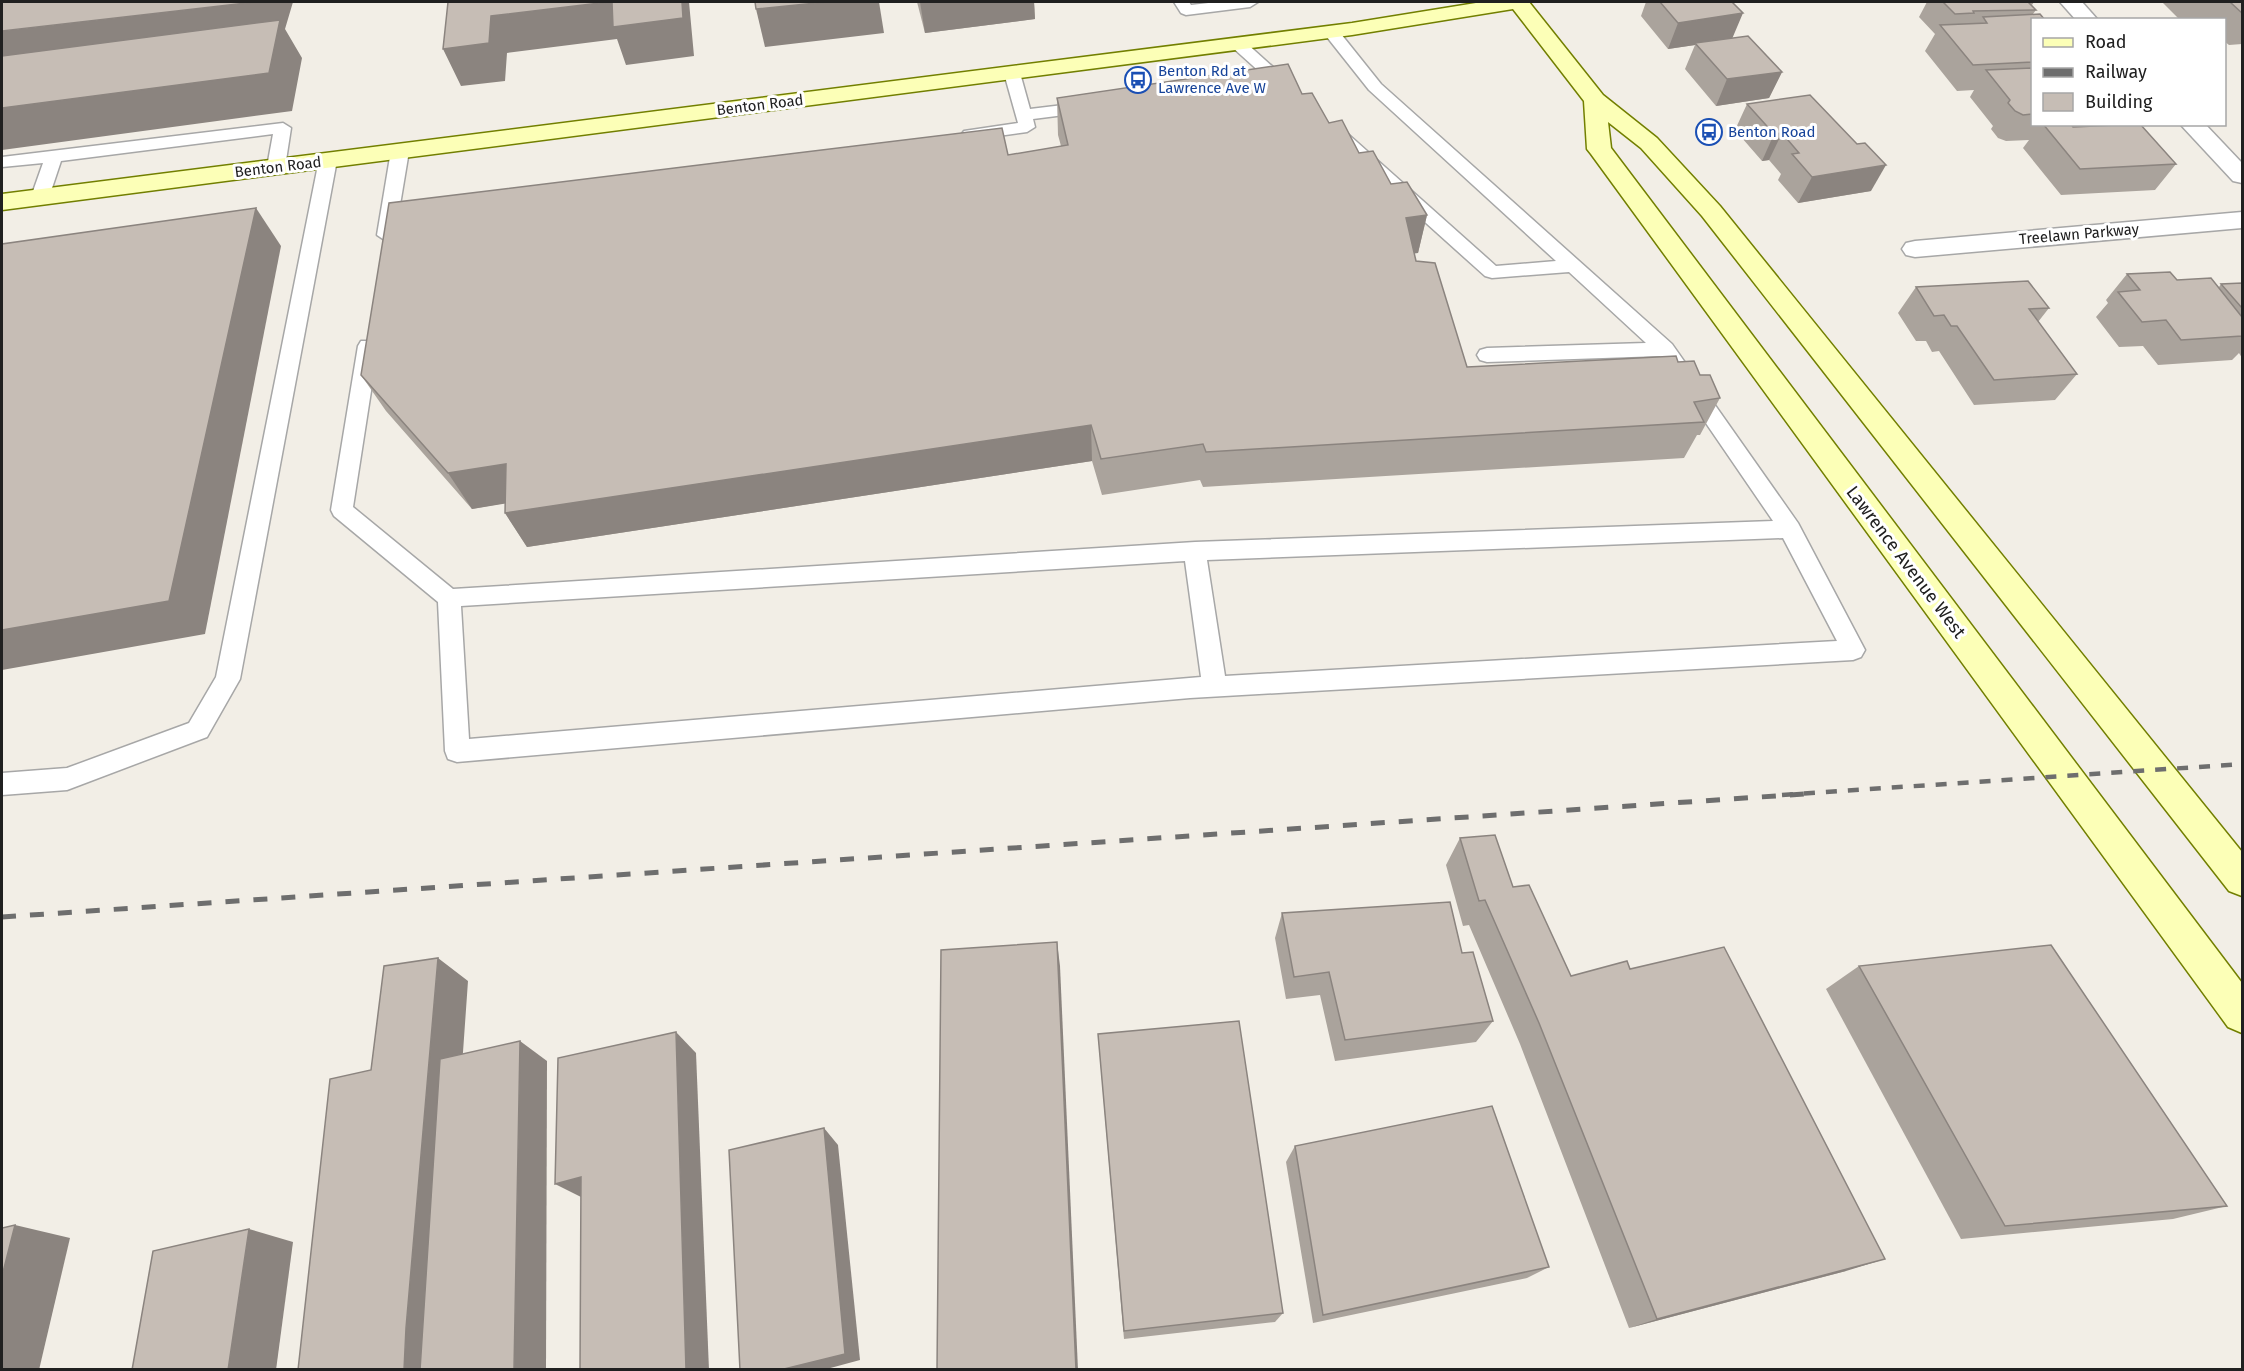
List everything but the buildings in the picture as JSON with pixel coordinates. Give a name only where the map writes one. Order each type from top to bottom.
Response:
[{"type":"main road","name":"Benton Road","points":[[2,202],[1331,32],[1518,2]]},
{"type":"main road","points":[[1518,2],[1595,100],[1649,143],[1711,211],[2242,879]]},
{"type":"main road","name":"Lawrence Avenue West","points":[[1595,100],[1599,149],[2242,1014]]},
{"type":"street","points":[[2071,2],[2086,18]]},
{"type":"street","points":[[2193,126],[2242,176]]},
{"type":"street","name":"Treelawn Parkway","points":[[1916,249],[2242,220]]},
{"type":"lane","points":[[1182,2],[1186,10],[1250,2]]},
{"type":"lane","points":[[449,598],[457,751],[1214,686],[1853,650],[1790,529],[1665,349],[1376,87],[1331,32]]},
{"type":"lane","points":[[1238,44],[1299,99]]},
{"type":"lane","points":[[956,138],[1027,128],[1012,73]]},
{"type":"lane","points":[[1258,86],[1281,83]]},
{"type":"lane","points":[[1024,115],[1106,105]]},
{"type":"lane","points":[[1317,115],[1492,272],[1572,266]]},
{"type":"lane","points":[[2,162],[283,128],[276,167]]},
{"type":"lane","points":[[383,253],[400,151]]},
{"type":"lane","points":[[40,197],[54,157]]},
{"type":"lane","points":[[2,784],[68,779],[198,730],[228,679],[328,160]]},
{"type":"lane","points":[[389,218],[412,215]]},
{"type":"lane","points":[[372,323],[342,510],[449,598],[1195,551],[1790,529]]},
{"type":"lane","points":[[1487,355],[1665,349]]},
{"type":"lane","points":[[1195,551],[1214,686]]},
{"type":"railway","points":[[1782,795],[2242,764]]},
{"type":"railway","points":[[2,917],[1804,794]]},
{"type":"place","name":"Benton Rd at Lawrence Ave W","points":[[1138,80]]},
{"type":"place","name":"Benton Road","points":[[1709,132]]}]
